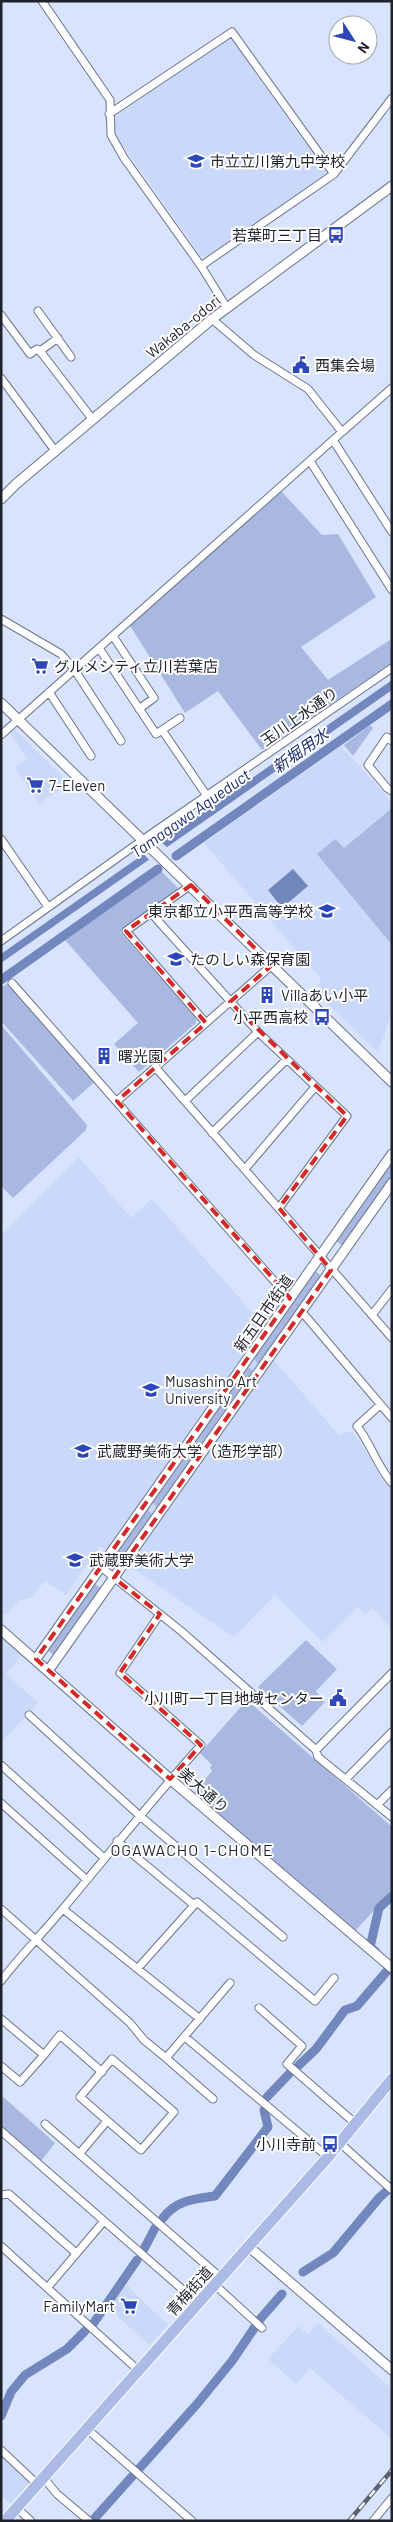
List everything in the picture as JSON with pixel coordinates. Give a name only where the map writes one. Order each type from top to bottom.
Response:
[{"type":"main road","name":"青梅街道","points":[[5,2521],[328,2157],[392,2079]]},
{"type":"street","points":[[42,1],[107,93],[110,100],[111,135],[124,158],[201,266],[227,308]]},
{"type":"street","points":[[109,114],[232,32],[334,174]]},
{"type":"street","points":[[201,266],[334,174],[392,98]]},
{"type":"street","name":"Wakaba-odori","points":[[2,495],[56,452],[212,319],[392,186]]},
{"type":"street","points":[[38,311],[71,357]]},
{"type":"street","points":[[1,315],[30,354],[37,349],[40,351],[58,338]]},
{"type":"street","points":[[212,319],[254,355],[308,389],[342,432]]},
{"type":"street","points":[[40,351],[93,420]]},
{"type":"street","points":[[1,378],[56,452]]},
{"type":"street","points":[[1,735],[342,432],[391,392]]},
{"type":"street","points":[[333,440],[392,532]]},
{"type":"street","points":[[310,461],[392,590]]},
{"type":"street","points":[[1,619],[60,654],[74,669],[121,741]]},
{"type":"street","points":[[113,636],[154,698],[139,709]]},
{"type":"street","points":[[99,648],[156,734],[180,718]]},
{"type":"street","name":"玉川上水通り","points":[[1,941],[144,839],[392,668]]},
{"type":"street","points":[[49,692],[91,756]]},
{"type":"street","points":[[1,703],[144,839],[392,1082]]},
{"type":"street","points":[[162,730],[207,796]]},
{"type":"street","points":[[392,741],[387,737],[368,765],[387,788],[392,791]]},
{"type":"street","points":[[1,839],[48,907]]},
{"type":"street","points":[[191,885],[126,931],[206,1024]]},
{"type":"street","points":[[152,913],[258,1032],[347,1116],[279,1208]]},
{"type":"street","points":[[117,1101],[272,965]]},
{"type":"street","points":[[12,983],[290,1298]]},
{"type":"street","points":[[185,1101],[258,1032]]},
{"type":"street","points":[[212,1133],[286,1060]]},
{"type":"street","points":[[156,1068],[279,1208],[319,1257],[392,1338]]},
{"type":"street","points":[[245,1169],[315,1087]]},
{"type":"street","name":"新五日市街道","points":[[36,1659],[392,1154]]},
{"type":"street","name":"新五日市街道","points":[[48,1671],[392,1183]]},
{"type":"street","points":[[372,1315],[392,1289]]},
{"type":"street","points":[[302,1312],[392,1418]]},
{"type":"street","points":[[249,1358],[253,1364],[263,1366]]},
{"type":"street","points":[[380,1405],[357,1426],[369,1441],[382,1472],[392,1483]]},
{"type":"street","points":[[101,1567],[160,1614],[316,1750],[318,1757],[392,1817]]},
{"type":"street","points":[[1,1981],[28,1946],[37,1940],[117,1841],[201,1745],[120,1673],[160,1614]]},
{"type":"street","name":"美大通り","points":[[1,1630],[170,1779],[392,1968]]},
{"type":"street","points":[[316,1750],[392,1673]]},
{"type":"street","points":[[29,1715],[140,1816],[283,1937]]},
{"type":"street","points":[[346,1779],[392,1732]]},
{"type":"street","points":[[1,1765],[103,1858]]},
{"type":"street","points":[[377,1805],[392,1790]]},
{"type":"street","points":[[1,1803],[87,1880]]},
{"type":"street","points":[[117,1841],[194,1905]]},
{"type":"street","points":[[138,1968],[197,1902],[314,2001],[334,1978]]},
{"type":"street","points":[[1,1909],[130,2023],[144,2040],[213,2099]]},
{"type":"street","points":[[63,1909],[200,2019]]},
{"type":"street","points":[[166,2058],[230,1983]]},
{"type":"street","points":[[259,2008],[302,2046],[288,2064],[356,2124]]},
{"type":"street","points":[[1,2019],[44,2056]]},
{"type":"street","points":[[1,2066],[20,2082],[44,2056],[60,2034],[102,2072]]},
{"type":"street","points":[[185,2037],[328,2157]]},
{"type":"street","points":[[112,2059],[174,2112],[141,2150],[107,2121],[80,2097],[112,2059]]},
{"type":"street","points":[[80,2153],[107,2121]]},
{"type":"street","points":[[45,2124],[80,2153],[218,2281],[262,2328]]},
{"type":"street","points":[[1,2131],[198,2303]]},
{"type":"street","points":[[340,2143],[390,2188]]},
{"type":"street","points":[[1,2195],[9,2194],[76,2253]]},
{"type":"street","points":[[48,2287],[104,2221]]},
{"type":"street","points":[[1,2246],[138,2370]]},
{"type":"street","points":[[248,2246],[392,2370]]},
{"type":"street","points":[[86,2428],[142,2475],[192,2521]]},
{"type":"street","points":[[1,2450],[89,2521]]},
{"type":"street","points":[[373,2521],[392,2498]]},
{"type":"street","points":[[17,2508],[31,2521]]},
{"type":"highlighted area","points":[[191,885],[272,965],[230,1002],[347,1116],[279,1208],[331,1270],[114,1578],[160,1614],[120,1673],[201,1745],[170,1779],[36,1659],[290,1298],[117,1101],[206,1023],[126,931]]},
{"type":"shaded area","points":[[229,39],[234,40],[327,169],[327,173],[206,257],[201,256],[116,136],[114,117]]},
{"type":"shaded area","points":[[280,490],[322,535],[338,534],[376,597],[301,647],[328,680],[390,640],[392,663],[262,750],[218,691],[185,713],[129,624]]},
{"type":"shaded area","points":[[370,725],[373,728],[353,756],[344,745]]},
{"type":"shaded area","points":[[14,729],[69,783],[39,803],[15,767],[27,759],[10,733]]},
{"type":"shaded area","name":"東京都立小平西高等学校","points":[[341,746],[392,802],[392,1012],[378,1052],[316,992],[321,979],[204,843]]},
{"type":"shaded area","points":[[391,809],[392,945],[317,854],[335,839],[344,848]]},
{"type":"shaded area","points":[[160,870],[177,887],[178,891],[120,932],[196,1018],[196,1023],[139,1072],[114,1044],[138,1023],[65,940]]},
{"type":"shaded area","points":[[10,982],[97,1080],[73,1101],[1,1021],[1,988]]},
{"type":"shaded area","points":[[1,1025],[87,1125],[86,1130],[13,1198],[1,1186]]},
{"type":"shaded area","name":"Musashino Art University","points":[[79,1157],[131,1218],[152,1199],[274,1337],[265,1350],[339,1435],[352,1431],[379,1474],[392,1489],[392,1629],[372,1608],[366,1615],[358,1607],[323,1642],[275,1595],[234,1637],[100,1546],[66,1595],[45,1581],[29,1599],[21,1599],[7,1614],[1,1616],[1,1235]]},
{"type":"shaded area","points":[[392,1161],[392,1177],[343,1246],[336,1241]]},
{"type":"shaded area","points":[[315,1271],[322,1276],[260,1363],[257,1363],[254,1358]]},
{"type":"shaded area","points":[[247,1366],[255,1372],[158,1509],[152,1502]]},
{"type":"shaded area","points":[[147,1509],[154,1516],[116,1568],[112,1568],[110,1561]]},
{"type":"shaded area","points":[[95,1584],[102,1589],[55,1656],[47,1650]]},
{"type":"shaded area","points":[[1,1637],[22,1655],[6,1674],[38,1703],[1,1743]]},
{"type":"shaded area","points":[[306,1640],[337,1669],[316,1691],[325,1702],[302,1726],[258,1687]]},
{"type":"shaded area","points":[[247,1700],[392,1827],[392,1891],[354,1932],[193,1794],[212,1771],[210,1768],[212,1765],[200,1753]]},
{"type":"shaded area","points":[[1,2095],[55,2143],[41,2161],[1,2127]]},
{"type":"shaded area","points":[[125,2284],[168,2325],[149,2345],[109,2308]]},
{"type":"shaded area","points":[[318,2323],[392,2389],[392,2439],[310,2368],[296,2384],[268,2359],[299,2326],[308,2335]]},
{"type":"shaded area","points":[[1,2454],[28,2479],[29,2483],[10,2504],[1,2495]]},
{"type":"water","points":[[392,680],[392,690],[1,963],[1,954]]},
{"type":"water","points":[[293,869],[308,886],[282,908],[268,890]]},
{"type":"pier","points":[[159,840],[169,849],[151,862],[142,852]]},
{"type":"waterway","name":"新堀用水","points":[[176,856],[392,704]]},
{"type":"waterway","name":"新堀用水","points":[[1,980],[158,869]]},
{"type":"waterway","points":[[376,1952],[370,1947],[379,1908],[392,1896]]},
{"type":"waterway","points":[[298,2066],[316,2049],[345,2010],[357,2006],[387,1971]]},
{"type":"waterway","points":[[267,2097],[289,2074]]},
{"type":"waterway","points":[[163,2218],[174,2207],[186,2201],[215,2196],[268,2127],[264,2110]]},
{"type":"waterway","points":[[303,2272],[333,2253],[379,2198],[392,2186]]},
{"type":"waterway","points":[[144,2249],[155,2228]]},
{"type":"waterway","points":[[93,2324],[137,2260]]},
{"type":"waterway","points":[[94,2519],[197,2404],[232,2361],[261,2318],[282,2294]]},
{"type":"waterway","points":[[1,2416],[11,2392],[25,2375],[67,2349],[85,2331]]},
{"type":"railway","points":[[349,2521],[392,2470]]},
{"type":"place","name":"市立立川第九中学校","points":[[196,161]]},
{"type":"place","name":"若葉町三丁目","points":[[336,235]]},
{"type":"place","name":"西集会場","points":[[301,365]]},
{"type":"place","name":"グルメシティ立川若葉店","points":[[40,666]]},
{"type":"place","name":"7-Eleven","points":[[35,785]]},
{"type":"place","name":"東京都立小平西高等学校","points":[[327,911]]},
{"type":"place","name":"たのしい森保育園","points":[[176,959]]},
{"type":"place","name":"Villaあい小平","points":[[267,995]]},
{"type":"place","name":"小平西高校","points":[[322,1017]]},
{"type":"place","name":"曙光園","points":[[104,1056]]},
{"type":"place","name":"Musashino Art University","points":[[151,1390]]},
{"type":"place","name":"武蔵野美術大学（造形学部）","points":[[83,1451]]},
{"type":"place","name":"武蔵野美術大学","points":[[75,1560]]},
{"type":"place","name":"小川町一丁目地域センター","points":[[338,1698]]},
{"type":"place","name":"小川寺前","points":[[330,2144]]},
{"type":"place","name":"FamilyMart","points":[[129,2306]]},
{"type":"district","name":"OGAWACHO 1-CHOME","points":[[192,1849]]},
{"type":"water label","name":"Tamagawa Aqueduct","points":[[190,813]]}]
